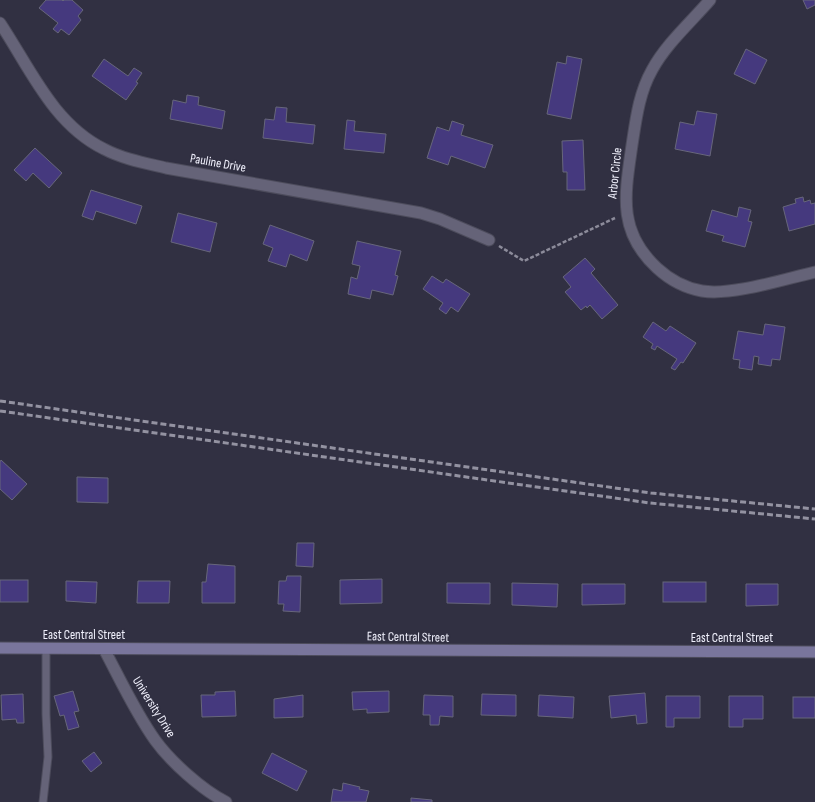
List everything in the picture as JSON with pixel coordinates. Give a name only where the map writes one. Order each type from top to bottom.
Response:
[{"type":"main road","name":"East Central Street","points":[[0,648],[815,652]]},
{"type":"street","name":"Arbor Circle","points":[[710,0],[663,53],[653,68],[640,99],[627,183],[627,209],[630,230],[636,245],[647,259],[660,271],[673,281],[689,288],[704,292],[738,290],[815,272]]},
{"type":"street","name":"Pauline Drive","points":[[0,23],[41,90],[56,109],[72,127],[104,149],[142,162],[166,168],[421,213],[440,219],[489,240]]},
{"type":"street","name":"University Drive","points":[[104,649],[155,740],[186,773],[222,801]]},
{"type":"lane","points":[[43,802],[48,757],[46,714],[46,649]]},
{"type":"path","points":[[489,240],[524,261],[611,221],[627,209]]},
{"type":"building","points":[[46,0],[72,0],[83,10],[78,16],[81,20],[69,35],[61,29],[58,33],[53,29],[58,23],[39,8]]},
{"type":"building","points":[[803,0],[815,0],[815,5],[807,9]]},
{"type":"building","points":[[746,49],[767,60],[755,84],[734,74]]},
{"type":"building","points":[[567,56],[582,59],[571,119],[547,114],[557,62],[566,64]]},
{"type":"building","points":[[104,59],[128,76],[134,68],[142,73],[136,82],[138,83],[126,100],[92,76]]},
{"type":"building","points":[[187,95],[199,97],[198,105],[225,111],[222,129],[170,119],[173,100],[186,103]]},
{"type":"building","points":[[276,107],[287,108],[286,122],[315,125],[313,144],[263,138],[265,119],[274,120]]},
{"type":"building","points":[[697,111],[717,114],[710,156],[675,149],[680,122],[694,125]]},
{"type":"building","points":[[347,120],[355,121],[354,131],[386,134],[384,153],[344,149]]},
{"type":"building","points":[[452,121],[464,125],[461,135],[493,145],[485,168],[451,156],[448,165],[427,158],[437,127],[449,131]]},
{"type":"building","points":[[583,140],[585,190],[567,190],[567,172],[563,172],[562,141]]},
{"type":"building","points":[[35,148],[62,173],[49,188],[33,173],[26,181],[14,170]]},
{"type":"building","points":[[91,190],[142,206],[136,224],[96,211],[93,220],[82,216]]},
{"type":"building","points":[[803,197],[804,202],[810,200],[811,204],[815,203],[815,224],[789,231],[783,207],[796,203],[795,199]]},
{"type":"building","points":[[739,207],[751,210],[748,221],[752,222],[745,247],[722,241],[724,236],[706,231],[712,210],[737,217]]},
{"type":"building","points":[[178,213],[217,223],[210,252],[171,242]]},
{"type":"building","points":[[270,225],[314,241],[307,261],[290,254],[286,267],[268,261],[273,248],[263,244]]},
{"type":"building","points":[[357,241],[401,251],[395,275],[398,276],[393,295],[372,290],[370,299],[348,294],[351,277],[357,279],[360,266],[352,264]]},
{"type":"building","points":[[585,258],[595,269],[591,273],[618,305],[602,319],[590,305],[581,310],[565,292],[571,287],[563,277]]},
{"type":"building","points":[[432,276],[443,283],[446,279],[470,294],[458,312],[451,307],[446,314],[439,309],[443,303],[423,289]]},
{"type":"building","points":[[653,322],[666,331],[670,326],[696,343],[683,363],[681,362],[675,370],[671,368],[677,359],[657,346],[655,350],[651,348],[653,344],[643,337]]},
{"type":"building","points":[[765,324],[785,327],[780,360],[772,359],[771,366],[758,364],[759,357],[754,356],[752,370],[739,368],[740,360],[733,359],[738,331],[763,335]]},
{"type":"building","points":[[1,460],[27,484],[12,500],[0,489]]},
{"type":"building","points":[[77,477],[108,478],[108,503],[77,502]]},
{"type":"building","points":[[297,543],[314,543],[313,567],[296,566]]},
{"type":"building","points":[[208,564],[235,566],[235,603],[202,603],[202,582],[206,582]]},
{"type":"building","points":[[287,576],[301,576],[300,612],[283,611],[284,604],[278,604],[279,581],[286,581]]},
{"type":"building","points":[[382,579],[382,603],[340,604],[340,580]]},
{"type":"building","points":[[0,580],[28,580],[28,602],[0,602]]},
{"type":"building","points":[[66,581],[97,582],[96,603],[66,601]]},
{"type":"building","points":[[138,581],[170,581],[169,603],[137,603]]},
{"type":"building","points":[[663,582],[706,582],[706,602],[663,602]]},
{"type":"building","points":[[447,583],[490,583],[490,604],[447,603]]},
{"type":"building","points":[[512,583],[558,584],[557,607],[512,605]]},
{"type":"building","points":[[582,584],[625,584],[625,604],[582,605]]},
{"type":"building","points":[[746,584],[778,584],[778,605],[746,606]]},
{"type":"building","points":[[73,691],[79,711],[74,712],[79,727],[68,730],[64,715],[60,716],[54,696]]},
{"type":"building","points":[[235,691],[236,716],[202,717],[201,695],[215,695],[215,692]]},
{"type":"building","points":[[389,691],[389,712],[367,713],[367,709],[353,710],[352,692]]},
{"type":"building","points":[[645,693],[647,723],[637,724],[636,715],[611,718],[609,696]]},
{"type":"building","points":[[23,694],[24,723],[17,723],[16,719],[2,720],[1,695]]},
{"type":"building","points":[[482,694],[516,695],[516,716],[481,715]]},
{"type":"building","points":[[303,695],[303,717],[274,718],[274,699]]},
{"type":"building","points":[[424,695],[453,696],[453,717],[440,716],[439,725],[430,725],[430,715],[423,715]]},
{"type":"building","points":[[539,695],[574,697],[573,718],[538,716]]},
{"type":"building","points":[[666,696],[700,696],[700,718],[674,718],[674,727],[666,727]]},
{"type":"building","points":[[729,696],[763,696],[763,719],[743,719],[743,727],[729,727]]},
{"type":"building","points":[[793,697],[815,697],[815,718],[793,718]]},
{"type":"building","points":[[94,752],[102,763],[91,772],[82,761]]},
{"type":"building","points":[[272,753],[307,771],[297,791],[262,773]]},
{"type":"building","points":[[343,783],[369,791],[366,802],[331,802],[333,789],[342,791]]},
{"type":"building","points":[[411,798],[432,800],[432,802],[411,802]]},
{"type":"railway","points":[[0,401],[651,493],[815,509]]},
{"type":"railway","points":[[0,411],[650,503],[815,519]]}]
